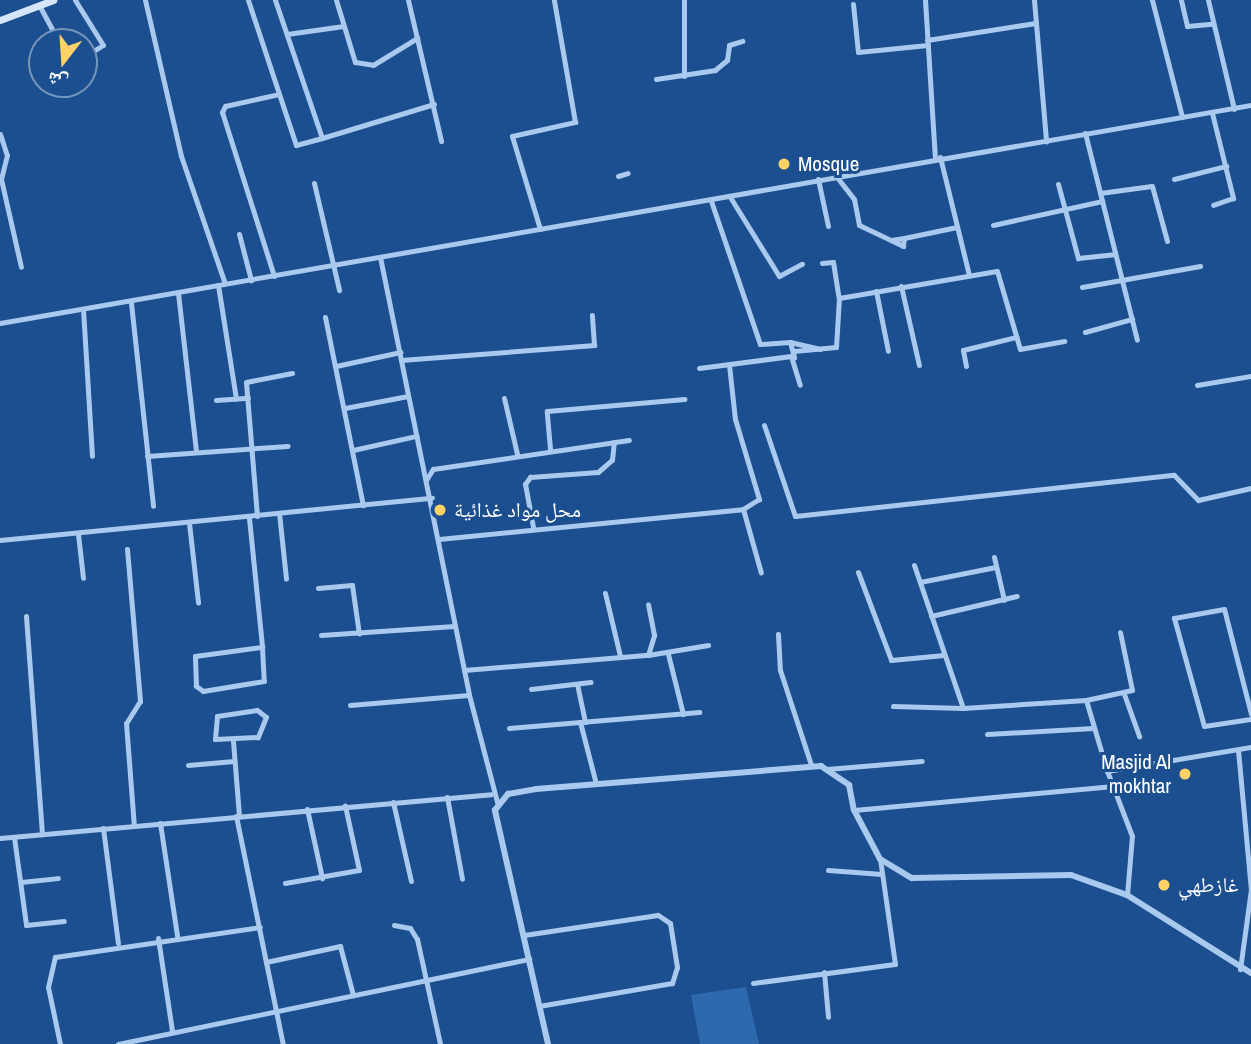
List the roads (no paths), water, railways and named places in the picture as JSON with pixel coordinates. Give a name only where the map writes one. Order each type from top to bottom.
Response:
[{"type":"main road","points":[[0,20],[46,2]]},
{"type":"street","points":[[75,0],[92,28]]},
{"type":"street","points":[[145,0],[181,156],[221,285],[236,399]]},
{"type":"street","points":[[248,0],[296,145],[434,104]]},
{"type":"street","points":[[275,0],[322,138]]},
{"type":"street","points":[[336,0],[355,62],[373,65],[417,38]]},
{"type":"street","points":[[408,0],[442,141]]},
{"type":"street","points":[[540,229],[512,136],[575,122],[554,0]]},
{"type":"street","points":[[684,0],[684,76]]},
{"type":"street","points":[[925,0],[938,157],[969,275]]},
{"type":"street","points":[[1034,0],[1046,141]]},
{"type":"street","points":[[1152,0],[1182,117]]},
{"type":"street","points":[[1181,0],[1187,26],[1212,23]]},
{"type":"street","points":[[1208,0],[1234,109]]},
{"type":"street","points":[[46,2],[54,28]]},
{"type":"street","points":[[853,4],[858,52],[1036,23]]},
{"type":"street","points":[[287,34],[343,26]]},
{"type":"street","points":[[656,79],[684,76],[722,66],[729,45],[742,41]]},
{"type":"street","points":[[274,276],[222,112],[225,106],[279,94]]},
{"type":"street","points":[[0,323],[131,303],[334,265],[711,201],[938,157],[1251,105]]},
{"type":"street","points":[[1212,113],[1233,200],[1213,205]]},
{"type":"street","points":[[1085,133],[1137,340]]},
{"type":"street","points":[[0,134],[7,155],[1,179],[3,214],[21,267]]},
{"type":"street","points":[[1174,179],[1226,166]]},
{"type":"street","points":[[618,176],[628,173]]},
{"type":"street","points":[[836,176],[854,200],[859,225],[891,240],[957,227]]},
{"type":"street","points":[[818,179],[828,226]]},
{"type":"street","points":[[314,183],[339,290]]},
{"type":"street","points":[[1058,184],[1079,259],[1114,254]]},
{"type":"street","points":[[1100,193],[1152,186],[1167,241]]},
{"type":"street","points":[[730,197],[779,276],[802,264]]},
{"type":"street","points":[[711,201],[760,344],[790,342],[820,349]]},
{"type":"street","points":[[993,225],[1102,201]]},
{"type":"street","points":[[239,234],[251,280]]},
{"type":"street","points":[[891,240],[894,247],[903,246],[904,238]]},
{"type":"street","points":[[380,257],[416,436],[432,498],[469,695],[491,794],[497,802],[548,1044]]},
{"type":"street","points":[[699,368],[836,347],[839,298],[833,262],[822,263]]},
{"type":"street","points":[[1082,287],[1200,267]]},
{"type":"street","points":[[839,298],[969,275],[1002,273],[1016,337],[1025,351],[1063,341]]},
{"type":"street","points":[[901,286],[919,365]]},
{"type":"street","points":[[876,291],[888,351]]},
{"type":"street","points":[[178,293],[195,452]]},
{"type":"street","points":[[131,303],[153,506]]},
{"type":"street","points":[[83,309],[92,456]]},
{"type":"street","points":[[401,360],[594,345],[592,315]]},
{"type":"street","points":[[325,317],[363,505]]},
{"type":"street","points":[[1085,332],[1132,319]]},
{"type":"street","points":[[966,366],[965,349],[1016,337]]},
{"type":"street","points":[[790,342],[800,385]]},
{"type":"street","points":[[336,366],[400,352]]},
{"type":"street","points":[[439,539],[533,527],[743,509],[759,499],[735,419],[729,365]]},
{"type":"street","points":[[257,516],[246,382],[292,373]]},
{"type":"street","points":[[1197,386],[1251,376]]},
{"type":"street","points":[[345,408],[408,396]]},
{"type":"street","points":[[216,400],[248,398]]},
{"type":"street","points":[[504,398],[517,454]]},
{"type":"street","points":[[550,450],[547,411],[684,399]]},
{"type":"street","points":[[764,425],[795,516],[1174,475],[1198,500],[1251,488]]},
{"type":"street","points":[[353,450],[416,436]]},
{"type":"street","points":[[426,480],[433,469],[517,454],[629,440]]},
{"type":"street","points":[[533,527],[524,484],[530,477],[598,472],[612,460],[614,442]]},
{"type":"street","points":[[147,456],[288,446]]},
{"type":"street","points":[[0,540],[249,518],[432,498]]},
{"type":"street","points":[[743,509],[761,573]]},
{"type":"street","points":[[279,513],[286,579]]},
{"type":"street","points":[[249,518],[262,647],[261,685],[203,691],[196,686],[195,656],[262,647]]},
{"type":"street","points":[[189,523],[198,602]]},
{"type":"street","points":[[78,534],[83,578]]},
{"type":"street","points":[[127,549],[140,701],[126,723],[134,826]]},
{"type":"street","points":[[994,557],[1004,600]]},
{"type":"street","points":[[914,565],[963,708]]},
{"type":"street","points":[[920,582],[996,567]]},
{"type":"street","points":[[858,572],[891,660],[944,655]]},
{"type":"street","points":[[318,587],[352,585],[359,634]]},
{"type":"street","points":[[605,593],[620,656]]},
{"type":"street","points":[[931,616],[1017,596]]},
{"type":"street","points":[[648,605],[654,635],[648,655]]},
{"type":"street","points":[[1224,609],[1251,717],[1204,726],[1174,618],[1224,609]]},
{"type":"street","points":[[26,616],[42,834]]},
{"type":"street","points":[[321,635],[455,626]]},
{"type":"street","points":[[892,706],[963,708],[1086,700],[1124,694],[1133,685],[1120,632]]},
{"type":"street","points":[[778,634],[780,670],[811,765]]},
{"type":"street","points":[[464,670],[668,654],[708,645]]},
{"type":"street","points":[[668,654],[683,714]]},
{"type":"street","points":[[531,689],[591,682]]},
{"type":"street","points":[[577,684],[582,722],[596,784]]},
{"type":"street","points":[[1124,694],[1139,736]]},
{"type":"street","points":[[350,705],[469,695]]},
{"type":"street","points":[[1086,700],[1111,786],[1132,836],[1127,895]]},
{"type":"street","points":[[262,712],[264,733],[233,741],[215,739],[217,716],[262,712]]},
{"type":"street","points":[[509,728],[699,712]]},
{"type":"street","points":[[987,734],[1093,728]]},
{"type":"street","points":[[233,741],[238,816],[283,1044]]},
{"type":"street","points":[[1107,771],[1251,747]]},
{"type":"street","points":[[1238,750],[1251,889],[1240,969]]},
{"type":"street","points":[[188,765],[234,761]]},
{"type":"street","points":[[828,769],[922,761]]},
{"type":"street","points":[[497,802],[508,794],[811,765],[844,777],[854,810],[880,859],[897,962],[753,983]]},
{"type":"street","points":[[854,810],[1111,786]]},
{"type":"street","points":[[0,838],[491,794]]},
{"type":"street","points":[[447,797],[463,878]]},
{"type":"street","points":[[393,802],[411,881]]},
{"type":"street","points":[[285,883],[359,870],[345,806]]},
{"type":"street","points":[[307,809],[322,878]]},
{"type":"street","points":[[160,824],[177,936]]},
{"type":"street","points":[[103,828],[118,943]]},
{"type":"street","points":[[14,837],[26,925],[64,921]]},
{"type":"street","points":[[880,859],[912,878],[1047,872],[1127,895],[1240,969],[1251,973]]},
{"type":"street","points":[[828,870],[882,874]]},
{"type":"street","points":[[21,882],[58,877]]},
{"type":"street","points":[[524,935],[658,915],[670,923],[677,967],[671,983],[539,1006]]},
{"type":"street","points":[[394,925],[414,933],[427,979],[440,1044]]},
{"type":"street","points":[[60,1044],[48,987],[51,961],[118,943],[260,927]]},
{"type":"street","points":[[158,938],[172,1031]]},
{"type":"street","points":[[266,961],[341,946],[353,995]]},
{"type":"street","points":[[118,1044],[529,959]]},
{"type":"street","points":[[824,972],[828,1017]]},
{"type":"place","name":"Mosque","points":[[784,164]]},
{"type":"place","name":"محل مواد غذائية","points":[[440,510]]},
{"type":"place","name":"Masjid Al mokhtar","points":[[1185,774]]},
{"type":"place","name":"غازطهي","points":[[1164,885]]}]
